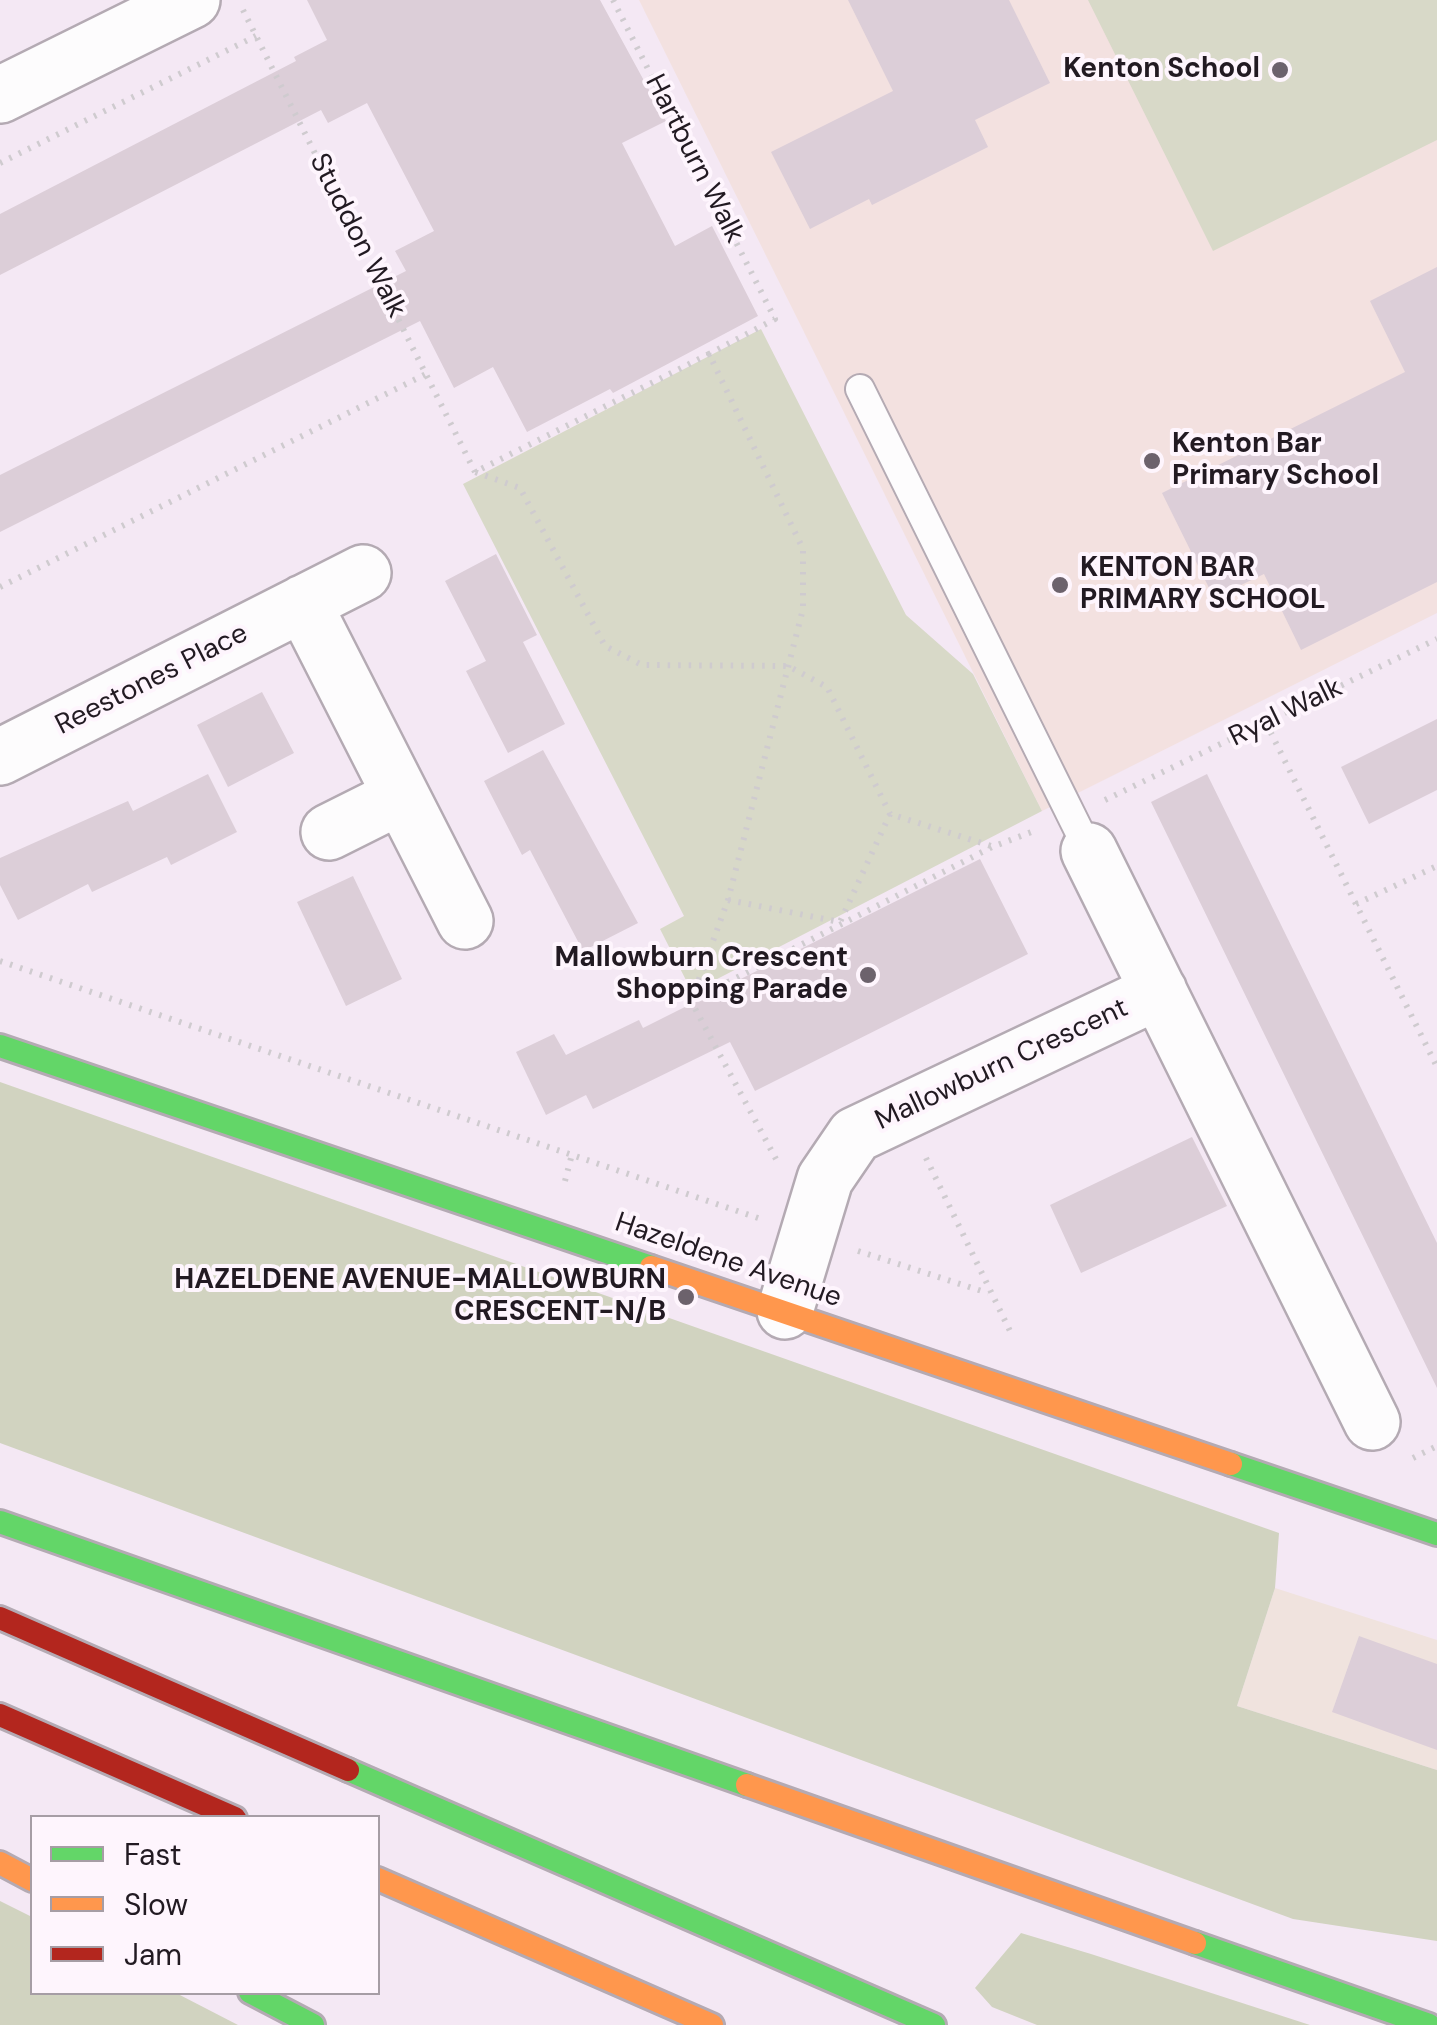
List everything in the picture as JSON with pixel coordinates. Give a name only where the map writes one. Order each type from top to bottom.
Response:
[{"type":"main road","name":"Hazeldene Avenue","points":[[0,1046],[1437,1534]]},
{"type":"main road","points":[[0,1522],[1429,2025]]},
{"type":"main road","points":[[0,1618],[934,2025]]},
{"type":"main road","points":[[0,1715],[228,1815]]},
{"type":"main road","points":[[0,1863],[30,1879]]},
{"type":"main road","points":[[380,1881],[712,2025]]},
{"type":"main road","points":[[1276,1968],[1383,1984]]},
{"type":"main road","points":[[256,1995],[313,2025]]},
{"type":"street","points":[[0,95],[192,0]]},
{"type":"street","name":"Reestones Place","points":[[0,757],[362,573]]},
{"type":"street","points":[[303,603],[464,921]]},
{"type":"street","points":[[329,832],[401,796]]},
{"type":"street","name":"Mallowburn Crescent","points":[[1080,834],[1372,1422]]},
{"type":"street","name":"Mallowburn Crescent","points":[[785,1311],[825,1179],[855,1135],[1159,991]]},
{"type":"lane","points":[[860,389],[1080,834]]},
{"type":"path","name":"Studdon Walk","points":[[238,0],[475,472]]},
{"type":"path","name":"Hartburn Walk","points":[[613,0],[775,319],[709,354]]},
{"type":"path","points":[[0,163],[256,36]]},
{"type":"path","points":[[475,472],[709,354],[804,550],[802,609],[788,666],[728,900],[691,1001],[778,1166]]},
{"type":"path","points":[[0,586],[426,374]]},
{"type":"path","points":[[475,472],[520,488],[605,646],[642,665],[788,666],[828,687],[890,814],[992,847]]},
{"type":"path","name":"Ryal Walk","points":[[691,1001],[992,847],[1080,834],[1134,784],[1437,640]]},
{"type":"path","points":[[1266,723],[1437,1067]]},
{"type":"path","points":[[728,900],[840,922],[890,814]]},
{"type":"path","points":[[1356,904],[1437,866]]},
{"type":"path","name":"Hazeldene Avenue","points":[[0,960],[988,1293]]},
{"type":"path","points":[[904,1112],[988,1293],[1015,1340]]},
{"type":"shaded area","name":"Kenton Bar Primary School","points":[[639,0],[1437,0],[1437,613],[1042,811]]},
{"type":"shaded area","points":[[1275,1588],[1437,1640],[1437,1770],[1237,1706]]},
{"type":"green space","name":"Kenton School","points":[[1088,0],[1437,0],[1437,140],[1213,251]]},
{"type":"green space","points":[[761,329],[906,615],[973,674],[1042,811],[692,992],[660,929],[684,916],[463,484]]},
{"type":"green space","points":[[0,1082],[1279,1533],[1275,1588],[1237,1706],[1437,1770],[1437,1941],[1293,1919],[0,1443]]},
{"type":"green space","points":[[0,1901],[30,1916],[30,1995],[180,1995],[238,2025],[0,2025]]},
{"type":"green space","points":[[1021,1933],[1310,2025],[1037,2025],[992,2007],[975,1988]]},
{"type":"building","points":[[307,0],[600,0],[666,121],[622,143],[675,246],[712,226],[758,316],[613,393],[610,389],[527,432],[493,367],[454,388],[420,321],[0,532],[0,475],[406,271],[395,251],[434,231],[367,103],[328,123],[321,110],[0,275],[0,214],[296,61],[294,57],[327,40]]},
{"type":"building","points":[[848,0],[1009,0],[1050,83],[975,120],[988,147],[872,205],[869,199],[810,229],[771,152],[893,91]]},
{"type":"building","points":[[1437,267],[1437,582],[1301,650],[1264,574],[1214,598],[1162,493],[1405,372],[1370,301]]},
{"type":"building","points":[[496,554],[537,635],[523,642],[565,724],[508,753],[466,671],[486,661],[445,581]]},
{"type":"building","points":[[262,692],[294,753],[228,787],[197,725]]},
{"type":"building","points":[[1437,719],[1437,790],[1369,824],[1341,767]]},
{"type":"building","points":[[543,750],[638,923],[583,951],[530,850],[522,855],[484,781]]},
{"type":"building","points":[[208,774],[237,832],[171,865],[167,857],[92,892],[88,884],[18,920],[0,885],[0,858],[128,801],[133,811]]},
{"type":"building","points":[[1207,774],[1437,1243],[1437,1388],[1151,802]]},
{"type":"building","name":"Mallowburn Crescent Shopping Parade","points":[[980,859],[1028,954],[755,1091],[730,1042],[593,1109],[586,1095],[546,1115],[516,1052],[554,1034],[566,1055],[639,1020],[643,1028]]},
{"type":"building","points":[[353,876],[402,979],[346,1006],[297,902]]},
{"type":"building","points":[[1192,1137],[1227,1206],[1081,1273],[1050,1205]]},
{"type":"building","points":[[1359,1636],[1437,1664],[1437,1750],[1332,1712]]},
{"type":"traffic: fast","points":[[0,1046],[651,1267]]},
{"type":"traffic: fast","points":[[1231,1464],[1437,1534]]},
{"type":"traffic: fast","points":[[0,1522],[747,1785]]},
{"type":"traffic: fast","points":[[348,1770],[934,2025]]},
{"type":"traffic: fast","points":[[1195,1943],[1429,2025]]},
{"type":"traffic: fast","points":[[256,1995],[313,2025]]},
{"type":"traffic: slow","points":[[651,1267],[1231,1464]]},
{"type":"traffic: slow","points":[[747,1785],[1195,1943]]},
{"type":"traffic: slow","points":[[0,1863],[30,1879]]},
{"type":"traffic: slow","points":[[380,1880],[712,2025]]},
{"type":"traffic: jam","points":[[0,1618],[348,1770]]},
{"type":"traffic: jam","points":[[0,1715],[228,1815]]},
{"type":"place","name":"Kenton School","points":[[1280,70]]},
{"type":"place","name":"Kenton Bar Primary School","points":[[1152,461]]},
{"type":"place","name":"KENTON BAR PRIMARY SCHOOL","points":[[1060,585]]},
{"type":"place","name":"Mallowburn Crescent Shopping Parade","points":[[868,975]]},
{"type":"place","name":"HAZELDENE AVENUE-MALLOWBURN CRESCENT-N/B","points":[[686,1297]]}]
